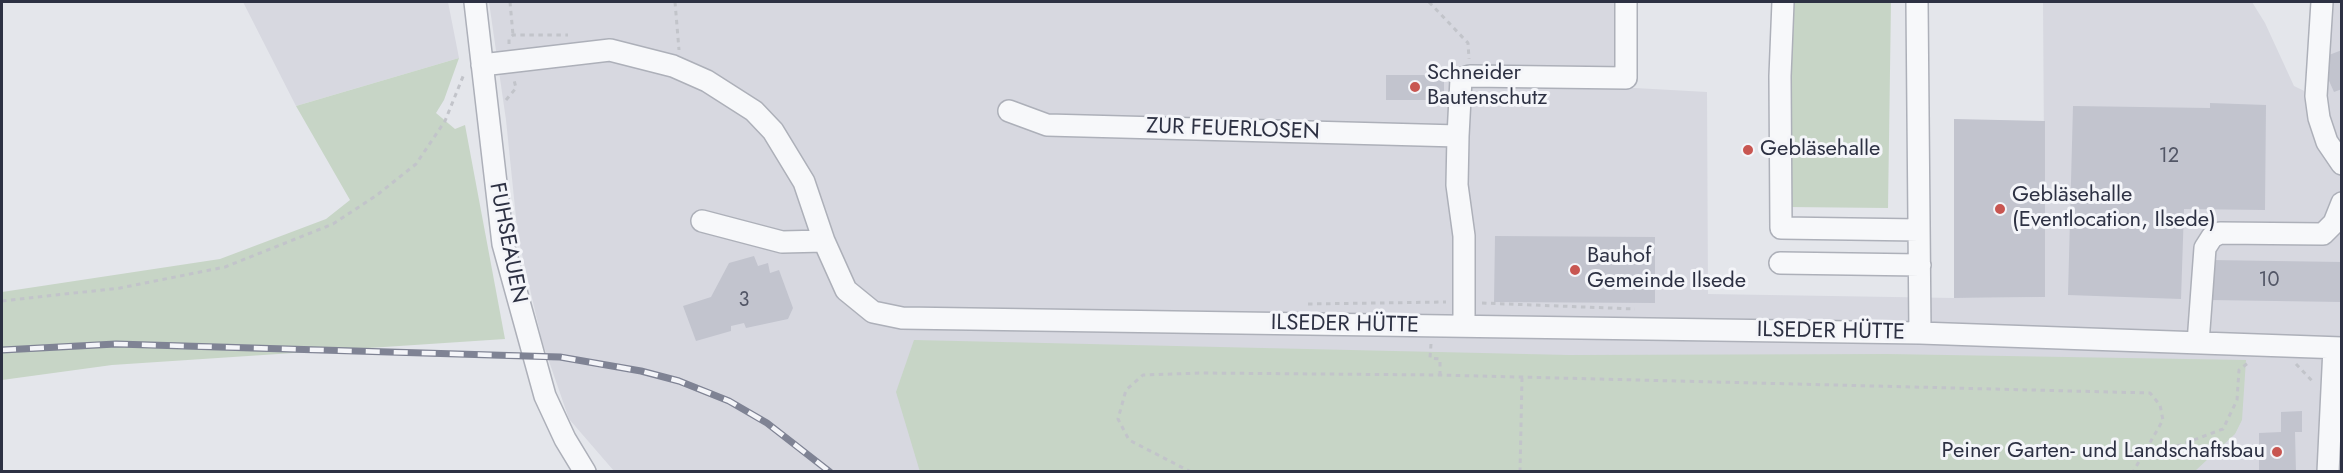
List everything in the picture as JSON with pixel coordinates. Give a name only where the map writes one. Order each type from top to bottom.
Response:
[{"type":"street","name":"FUHSEAUEN","points":[[475,2],[503,244],[545,396],[565,439],[585,471]]},
{"type":"street","points":[[1464,326],[1464,236],[1457,185],[1461,80],[1470,76],[1626,78],[1626,2]]},
{"type":"street","points":[[1784,2],[1780,76],[1780,228],[1919,230]]},
{"type":"street","points":[[1917,2],[1920,333]]},
{"type":"street","points":[[2322,2],[2316,96],[2319,118],[2327,142],[2342,164]]},
{"type":"street","name":"ILSEDER HÜTTE","points":[[482,65],[610,50],[677,53],[707,81],[754,111],[773,131],[804,182],[824,241],[846,290],[873,312],[902,318],[1920,333],[2198,343],[2336,353]]},
{"type":"street","name":"ZUR FEUERLOSEN","points":[[1010,111],[1047,125],[1458,136]]},
{"type":"street","points":[[2198,343],[2205,248],[2212,237],[2220,233],[2323,234],[2334,223],[2342,203]]},
{"type":"street","points":[[702,221],[782,242],[824,241]]},
{"type":"street","points":[[1780,263],[1920,265]]},
{"type":"street","points":[[2336,353],[2342,384]]},
{"type":"street","points":[[2328,471],[2336,353]]},
{"type":"street","points":[[2342,399],[2339,454],[2342,458]]},
{"type":"path","points":[[510,2],[513,35]]},
{"type":"path","points":[[675,2],[677,53]]},
{"type":"path","points":[[1429,2],[1468,43],[1470,76]]},
{"type":"path","points":[[486,102],[506,100],[516,88],[509,39],[513,35],[570,35]]},
{"type":"path","points":[[2,301],[120,288],[225,267],[333,224],[377,195],[416,164],[445,121],[466,68],[482,65]]},
{"type":"path","points":[[1302,304],[1465,302],[1638,309]]},
{"type":"path","points":[[1430,349],[1430,358],[1440,359],[1440,375]]},
{"type":"path","points":[[2142,454],[2167,450],[2223,429],[2237,400],[2240,370],[2252,360]]},
{"type":"path","points":[[1191,471],[1129,440],[1118,419],[1126,390],[1143,375],[1202,373],[1440,375],[2150,393],[2160,405],[2163,420],[2133,471]]},
{"type":"path","points":[[1520,471],[1522,378]]},
{"type":"shaded area","points":[[243,2],[448,2],[459,58],[296,106]]},
{"type":"shaded area","points":[[489,2],[1619,2],[1617,87],[1707,92],[1708,294],[1954,298],[2045,297],[2043,2],[2252,2],[2265,23],[2294,86],[2323,100],[2329,2],[2341,2],[2341,471],[614,471],[569,419],[542,341],[518,237],[506,120]]},
{"type":"green space","points":[[1790,2],[1891,2],[1888,208],[1788,207]]},
{"type":"green space","points":[[459,58],[444,100],[436,113],[455,129],[465,125],[505,339],[112,365],[2,380],[2,292],[220,259],[326,219],[350,200],[296,106]]},
{"type":"green space","points":[[914,340],[1569,355],[1887,354],[2246,360],[2242,420],[2235,434],[2195,471],[920,472],[896,392]]},
{"type":"building","points":[[2342,50],[2342,89],[2334,92],[2326,74],[2329,55]]},
{"type":"building","name":"Schneider Bautenschutz","points":[[1386,75],[1444,75],[1444,100],[1386,100]]},
{"type":"building","points":[[2210,103],[2266,105],[2265,210],[2184,209],[2181,299],[2068,295],[2073,106],[2210,108]]},
{"type":"building","name":"Gebläsehalle (Eventlocation, Ilsede)","points":[[1954,119],[2045,121],[2045,297],[1954,298]]},
{"type":"building","name":"Bauhof Gemeinde Ilsede","points":[[1495,236],[1655,237],[1655,303],[1494,302]]},
{"type":"building","points":[[754,256],[758,266],[768,263],[770,273],[779,270],[793,308],[788,319],[746,328],[744,323],[731,326],[731,331],[696,341],[683,306],[711,297],[729,263]]},
{"type":"building","points":[[2210,260],[2342,262],[2342,302],[2209,300]]},
{"type":"building","name":"Peiner Garten- und Landschaftsbau","points":[[2302,411],[2302,432],[2295,432],[2296,472],[2259,472],[2259,433],[2281,432],[2281,412]]},
{"type":"railway","points":[[2,350],[116,344],[560,357],[641,371],[679,381],[729,401],[767,423],[830,472]]},
{"type":"place","name":"Schneider Bautenschutz","points":[[1415,87]]},
{"type":"place","name":"Gebläsehalle","points":[[1748,150]]},
{"type":"place","name":"Gebläsehalle (Eventlocation, Ilsede)","points":[[2000,209]]},
{"type":"place","name":"Bauhof Gemeinde Ilsede","points":[[1575,270]]},
{"type":"place","name":"Peiner Garten- und Landschaftsbau","points":[[2277,452]]}]
